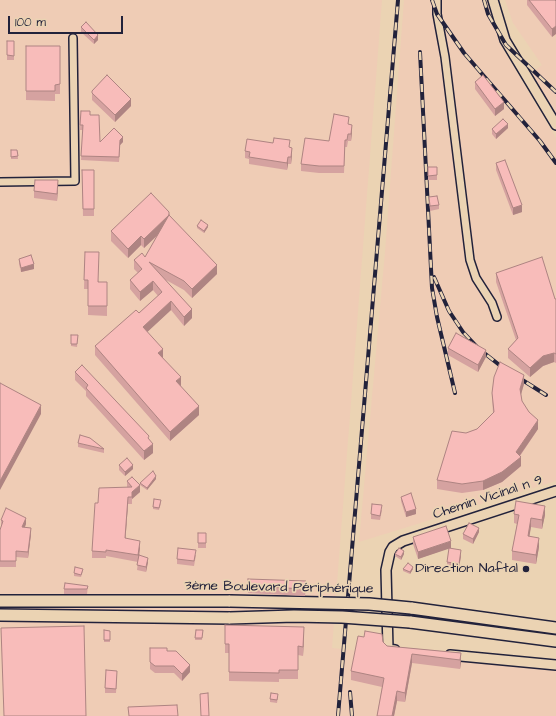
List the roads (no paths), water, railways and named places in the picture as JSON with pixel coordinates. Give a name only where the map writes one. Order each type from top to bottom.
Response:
[{"type":"highway","name":"3ème Boulevard Périphérique","points":[[0,600],[230,601],[354,604],[411,608],[556,628]]},
{"type":"highway","points":[[0,615],[230,618],[326,616],[410,622],[556,641]]},
{"type":"street","points":[[437,0],[437,14],[445,57],[470,260],[476,278],[492,303],[497,318]]},
{"type":"street","points":[[492,0],[505,40],[556,125]]},
{"type":"street","points":[[0,182],[75,181],[73,38]]},
{"type":"street","name":"Chemin Vicinal n 9","points":[[402,650],[388,649],[386,570],[390,552],[393,547],[403,541],[556,491]]},
{"type":"street","points":[[439,654],[556,665]]},
{"type":"railway","points":[[338,716],[398,0]]},
{"type":"railway","points":[[432,0],[437,14],[464,53],[540,141],[556,163]]},
{"type":"railway","points":[[484,0],[488,14],[506,45],[556,92]]},
{"type":"railway","points":[[420,52],[432,288],[437,317],[455,393]]},
{"type":"railway","points":[[434,277],[449,311],[463,332],[479,349],[502,367],[546,395]]},
{"type":"railway","points":[[350,692],[352,716]]},
{"type":"place","name":"Direction Naftal","points":[[526,569]]}]
